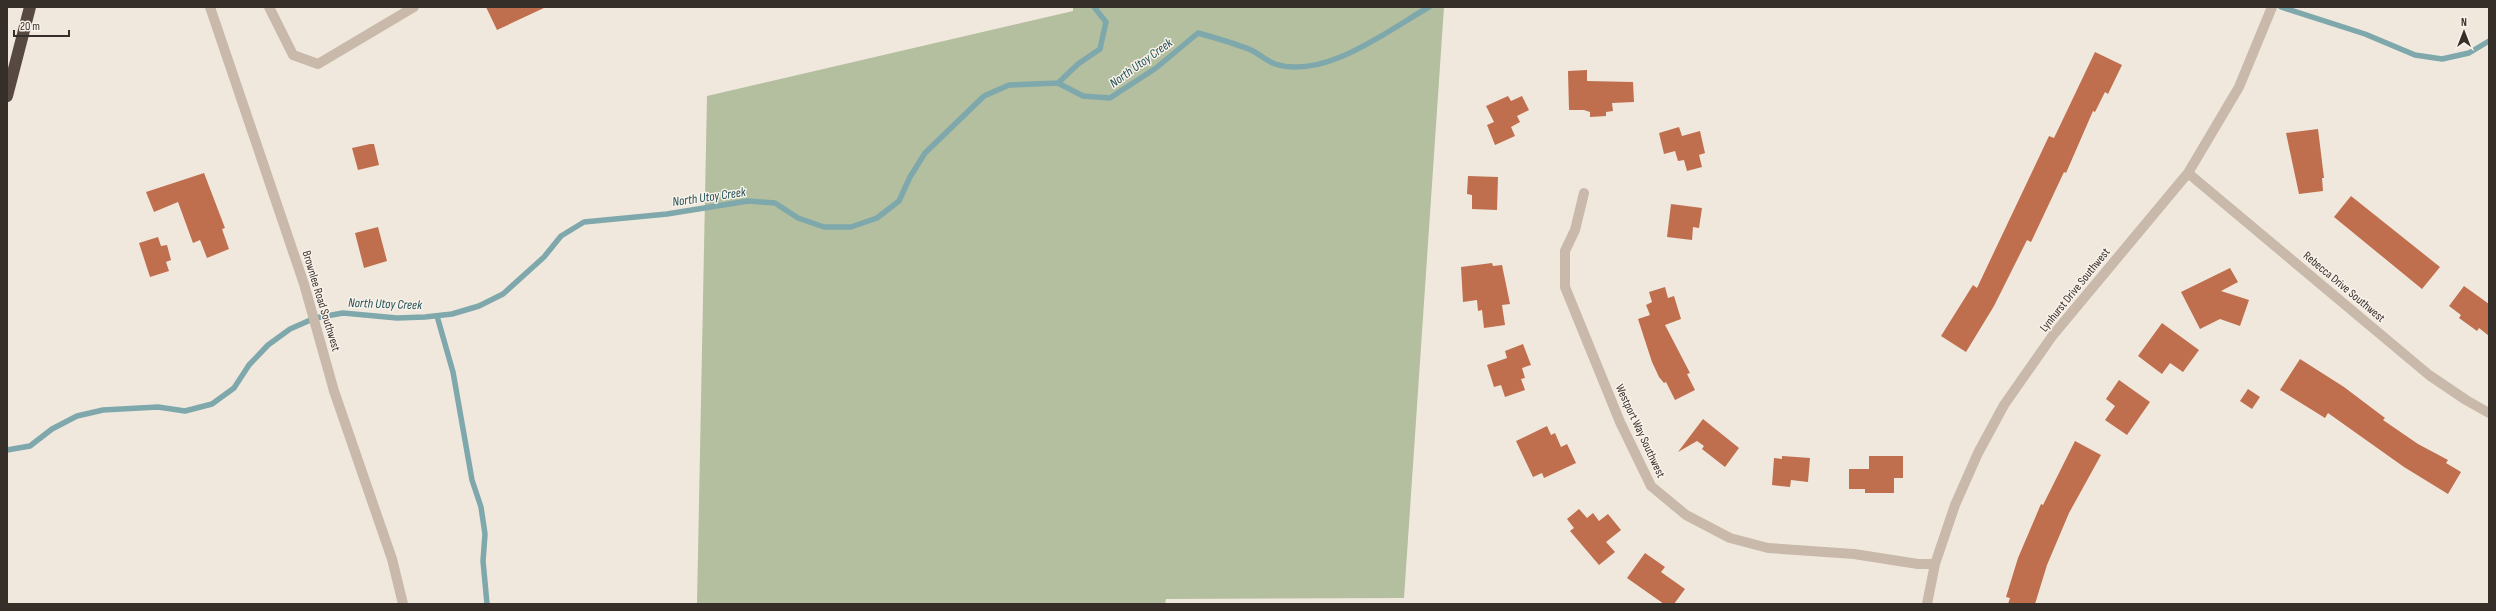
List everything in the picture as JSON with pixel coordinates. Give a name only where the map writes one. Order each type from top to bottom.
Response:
[{"type":"highway","points":[[7,96],[30,7]]},
{"type":"street","name":"Brownlee Road Southwest","points":[[210,7],[304,284],[334,391],[392,559],[403,604]]},
{"type":"street","points":[[269,7],[293,55],[318,64],[414,7]]},
{"type":"street","name":"Lynhurst Drive Southwest","points":[[1927,604],[1934,564],[1955,505],[1978,453],[2004,405],[2053,335],[2188,173],[2239,87],[2272,7]]},
{"type":"street","name":"Rebecca Drive Southwest","points":[[2188,173],[2429,375],[2466,400],[2489,413]]},
{"type":"street","name":"Westport Way Southwest","points":[[1584,193],[1575,230],[1565,252],[1565,288],[1620,422],[1651,486],[1686,515],[1730,538],[1768,548],[1840,552],[1918,564],[1934,564]]},
{"type":"green space","points":[[1073,7],[1444,7],[1404,598],[1166,599],[1165,604],[697,604],[707,96],[1073,11]]},
{"type":"building","points":[[486,7],[546,7],[497,30]]},
{"type":"building","points":[[2095,52],[2122,65],[2108,94],[2105,92],[2095,112],[2093,111],[2066,173],[2064,172],[2031,242],[2027,240],[1994,306],[1966,352],[1941,336],[1973,285],[1977,288],[2049,136],[2054,138]]},
{"type":"building","points":[[1587,70],[1587,81],[1633,82],[1634,102],[1612,103],[1613,111],[1606,112],[1606,116],[1590,117],[1590,112],[1584,110],[1569,110],[1568,71]]},
{"type":"building","points":[[1508,96],[1511,101],[1522,96],[1529,110],[1517,116],[1520,122],[1511,127],[1515,136],[1495,145],[1487,125],[1494,122],[1486,106]]},
{"type":"building","points":[[1679,127],[1682,136],[1700,131],[1705,153],[1699,155],[1702,167],[1687,171],[1684,160],[1678,161],[1675,151],[1664,154],[1659,133]]},
{"type":"building","points":[[2318,129],[2324,178],[2322,178],[2323,191],[2299,194],[2286,133]]},
{"type":"building","points":[[374,144],[379,165],[358,170],[352,148]]},
{"type":"building","points":[[204,173],[225,228],[222,229],[229,249],[207,258],[200,240],[193,243],[178,202],[154,212],[146,192]]},
{"type":"building","points":[[1468,176],[1498,177],[1497,210],[1472,209],[1472,195],[1467,194]]},
{"type":"building","points":[[2351,196],[2440,267],[2422,289],[2334,217]]},
{"type":"building","points":[[1671,204],[1702,208],[1699,228],[1693,227],[1692,240],[1667,237]]},
{"type":"building","points":[[378,227],[387,261],[364,268],[355,233]]},
{"type":"building","points":[[158,237],[161,246],[167,245],[171,260],[166,262],[169,271],[150,277],[139,243]]},
{"type":"building","points":[[1492,263],[1493,266],[1502,265],[1510,304],[1502,305],[1505,325],[1484,328],[1482,310],[1478,311],[1477,300],[1463,302],[1461,267]]},
{"type":"building","points":[[2230,268],[2238,282],[2221,291],[2249,300],[2240,326],[2220,319],[2200,329],[2181,292]]},
{"type":"building","points":[[2464,286],[2489,304],[2489,336],[2479,328],[2477,331],[2459,318],[2461,315],[2449,306]]},
{"type":"building","points":[[1665,287],[1668,298],[1674,296],[1681,319],[1665,325],[1690,373],[1687,374],[1695,390],[1675,400],[1666,382],[1664,383],[1659,377],[1652,362],[1638,319],[1650,315],[1646,305],[1652,302],[1649,292]]},
{"type":"building","points":[[2162,323],[2199,350],[2183,372],[2170,363],[2162,374],[2138,356]]},
{"type":"building","points":[[1523,344],[1531,365],[1522,368],[1525,378],[1521,379],[1525,390],[1505,397],[1501,385],[1494,387],[1487,365],[1507,358],[1505,351]]},
{"type":"building","points":[[2300,359],[2344,387],[2385,418],[2383,420],[2418,444],[2448,460],[2446,463],[2461,472],[2448,494],[2404,467],[2328,413],[2325,418],[2280,390]]},
{"type":"building","points":[[2119,380],[2150,402],[2127,435],[2105,420],[2115,406],[2106,399]]},
{"type":"building","points":[[2248,389],[2260,397],[2252,409],[2240,401]]},
{"type":"building","points":[[1703,419],[1739,448],[1725,467],[1702,449],[1704,446],[1697,441],[1678,452]]},
{"type":"building","points":[[1547,426],[1551,435],[1555,433],[1561,447],[1567,444],[1576,463],[1544,478],[1542,473],[1533,477],[1516,441]]},
{"type":"building","points":[[2075,441],[2101,455],[2069,513],[2047,565],[2035,604],[2008,604],[2010,598],[2006,597],[2018,558],[2041,504],[2043,505]]},
{"type":"building","points":[[1782,456],[1810,458],[1808,482],[1791,480],[1790,487],[1772,485],[1774,458],[1782,459]]},
{"type":"building","points":[[1869,456],[1903,456],[1903,478],[1894,478],[1894,493],[1865,493],[1865,489],[1849,489],[1849,469],[1869,469]]},
{"type":"building","points":[[1579,509],[1587,518],[1593,513],[1599,521],[1608,514],[1621,530],[1606,542],[1615,552],[1599,565],[1570,531],[1574,528],[1567,519]]},
{"type":"building","points":[[1645,553],[1665,567],[1661,572],[1685,589],[1674,604],[1664,604],[1627,578]]},
{"type":"waterway","points":[[1058,83],[1078,64],[1100,49],[1106,22],[1094,7]]},
{"type":"waterway","name":"North Utoy Creek","points":[[7,450],[30,446],[52,429],[77,416],[103,410],[158,407],[185,411],[212,404],[234,388],[249,365],[268,345],[290,329],[315,318],[343,313],[397,318],[425,317],[452,314],[479,306],[503,294],[544,257],[561,236],[584,222],[667,214],[748,201],[775,203],[798,218],[824,227],[851,227],[877,218],[899,201],[910,177],[925,153],[984,96],[1009,85],[1058,83],[1083,96],[1110,98],[1156,68],[1198,33],[1251,50],[1275,64],[1294,67],[1314,65],[1335,59],[1375,40],[1429,7]]},
{"type":"waterway","name":"North Utoy Creek","points":[[2281,7],[2365,34],[2415,55],[2442,59],[2469,53],[2489,41]]},
{"type":"waterway","points":[[437,316],[453,372],[472,480],[481,507],[485,534],[483,561],[487,604]]}]
